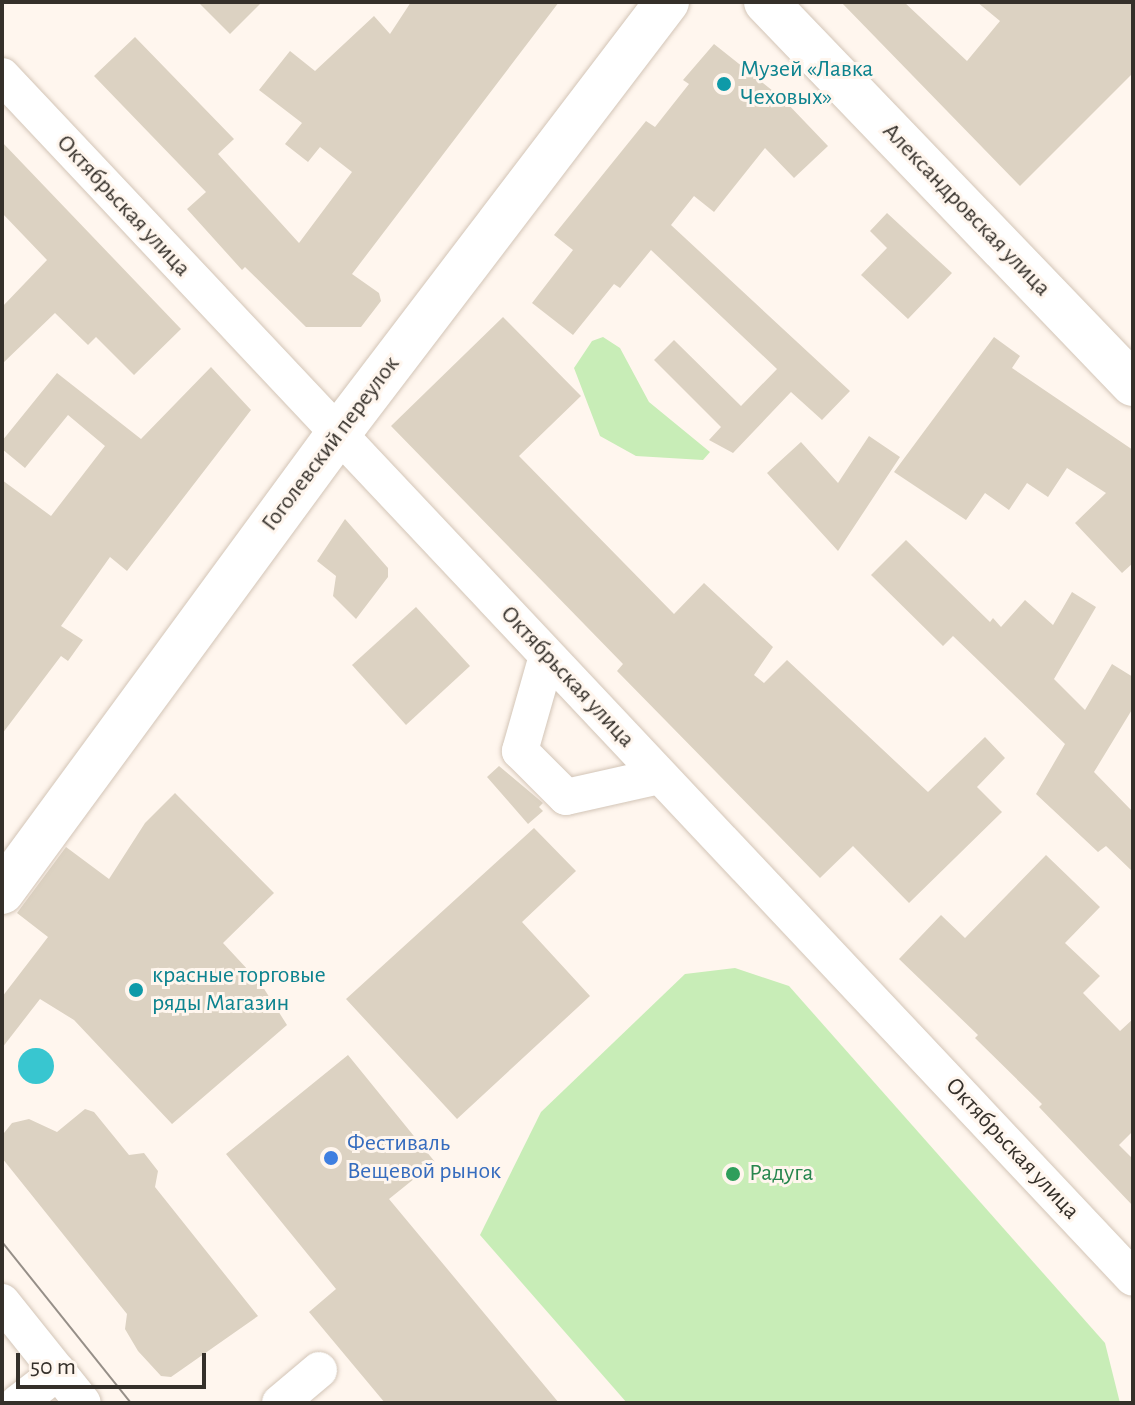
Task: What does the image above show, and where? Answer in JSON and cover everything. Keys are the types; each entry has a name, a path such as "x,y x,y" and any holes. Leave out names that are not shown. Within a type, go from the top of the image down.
{"main road":[{"name":"Гоголевский переулок","path":"2,892 338,434 667,2"},
{"name":"Александровская улица","path":"766,2 1133,384"}],"street":[{"name":"Октябрьская улица","path":"2,76 1133,1278"},
{"path":"547,656 520,751 566,797 660,776"},
{"path":"2,1302 83,1403"},
{"path":"280,1403 319,1370"},
{"path":"18,1403 58,1372"}],"green space":[{"path":"603,337 620,348 649,402 710,452 703,460 636,456 600,436 574,368 592,341"},
{"name":"Радуга","path":"735,968 789,986 1105,1343 1120,1403 627,1403 480,1235 541,1112 685,974"}],"water":[{"path":"36,1048 48,1054 54,1066 48,1078 36,1084 24,1078 18,1066 24,1054"}],"building":[{"path":"198,2 262,2 230,34"},
{"path":"411,2 559,2 352,274 379,293 381,301 361,327 306,327 245,267 242,270 187,209 206,192 94,76 135,37 234,139 218,154 299,243 352,172 320,147 308,162 285,144 302,123 259,90 290,51 315,71 374,16 390,34"},
{"path":"841,2 904,2 967,61 1000,21 977,2 1133,2 1133,73 1020,186"},
{"path":"714,44 783,99 828,146 794,178 765,148 714,212 694,196 671,225 850,391 822,420 791,392 733,453 709,440 721,427 654,360 674,340 741,406 777,369 651,250 620,288 614,284 573,335 532,303 573,250 554,235 646,121 655,127 689,84 683,80"},
{"path":"2,142 181,329 134,375 96,337 88,345 55,313 2,364 2,307 47,260 2,213"},
{"path":"887,213 952,273 908,319 861,275 887,248 870,231"},
{"path":"503,317 581,396 519,456 674,614 704,583 773,647 754,675 764,683 787,660 928,792 985,737 1005,758 977,787 1002,812 909,903 853,846 820,878 617,671 623,664 391,426"},
{"path":"994,337 1020,356 1012,368 1133,450 1133,563 1122,573 1075,523 1106,493 1067,468 1048,497 1027,483 1009,510 985,493 966,520 894,472"},
{"path":"211,367 251,410 127,571 110,557 61,626 83,640 68,661 61,656 2,734 2,480 51,516 105,446 68,415 25,468 2,449 2,441 57,373 141,439"},
{"path":"869,436 900,457 838,551 767,473 801,442 838,483"},
{"path":"345,519 388,568 388,577 356,619 333,596 336,576 317,561"},
{"path":"906,540 990,622 993,618 1001,627 1025,600 1053,625 1072,592 1096,607 1054,679 1085,710 1112,664 1133,677 1133,708 1094,772 1133,812 1133,872 1106,846 1098,852 1036,794 1065,744 953,636 943,646 871,575"},
{"path":"416,607 470,666 406,725 352,665"},
{"path":"499,766 543,803 539,807 543,811 528,824 487,777"},
{"name":"красные торговые ряды Магазин","path":"175,793 274,893 223,943 261,984 287,1025 172,1124 74,1020 40,999 2,1048 2,997 48,937 17,913 66,847 109,879 145,823"},
{"path":"534,828 576,871 522,922 590,996 457,1119 346,999"},
{"path":"1046,855 1100,907 1065,943 1100,976 1083,993 1120,1031 1133,1019 1133,1131 1119,1145 1133,1159 1133,1206 1039,1107 1042,1104 975,1038 978,1035 899,959 941,915 965,938"},
{"path":"348,1055 435,1162 389,1199 559,1403 385,1403 309,1312 336,1289 226,1154"},
{"path":"85,1109 94,1112 129,1155 144,1153 158,1171 155,1187 258,1316 171,1377 161,1376 138,1351 125,1329 127,1314 2,1158 4,1133 12,1123 29,1119 57,1132"}],"tram line":[{"path":"2,1242 131,1403"}],"place":[{"name":"Музей «Лавка Чеховых»","path":"724,84"},
{"name":"красные торговые ряды Магазин","path":"136,990"},
{"name":"Фестиваль Вещевой рынок","path":"331,1158"},
{"name":"Радуга","path":"733,1174"}]}
